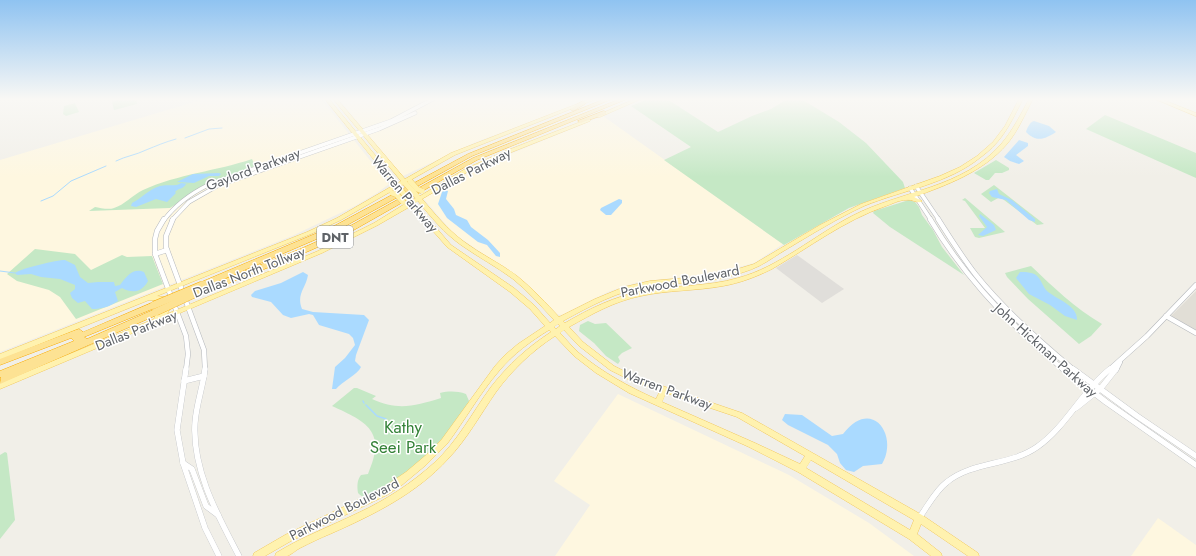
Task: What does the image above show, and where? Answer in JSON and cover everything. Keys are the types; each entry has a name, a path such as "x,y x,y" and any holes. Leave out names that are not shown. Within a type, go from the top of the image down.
{"highway":[{"path":"409,181 429,174 473,149 534,125"},
{"name":"Dallas North Tollway","path":"203,289 324,233 409,181 486,147 543,125"},
{"name":"Dallas North Tollway","path":"203,289 277,262 336,236 458,169 497,150 559,125"},
{"path":"458,169 570,125"},
{"path":"0,374 203,289"},
{"path":"0,362 83,330 155,308"},
{"path":"0,381 155,308"},
{"path":"0,369 123,318"}],"main road":[{"name":"Warren Parkway","path":"349,125 397,186 449,246 512,290 532,307 576,354 598,371 630,391 752,445 801,469 912,536 938,556"},
{"name":"Warren Parkway","path":"357,125 395,171 409,181 418,198 450,233 462,243 514,277 588,350 612,368 634,379 739,415 919,518 975,556"},
{"name":"Dallas Parkway","path":"0,386 188,308 327,248 376,224 430,191 489,160 575,125"},
{"name":"Parkwood Boulevard","path":"257,556 279,542 370,499 401,481 425,462 451,434 498,367 523,344 550,327 612,294 642,286 719,276 756,265 850,211 888,195 957,170 985,152 1004,131 1007,125"},
{"name":"Parkwood Boulevard","path":"279,556 302,542 380,506 412,486 449,453 467,430 494,389 517,362 536,345 556,333 611,303 644,293 722,284 751,276 854,217 960,177 993,156 1008,141 1017,125"},
{"path":"1004,131 1012,134"},
{"path":"985,152 993,156"},
{"path":"376,160 382,160 395,171"},
{"name":"Dallas Parkway","path":"0,357 339,219 397,186 409,181"},
{"path":"409,181 417,189 422,191 430,191"},
{"path":"378,197 392,193 397,195 403,202 401,210"},
{"path":"897,200 911,198 919,201"},
{"path":"782,249 790,255"},
{"path":"214,297 197,300 190,288 191,285 243,259"},
{"path":"719,276 722,284"},
{"path":"642,286 644,293"},
{"path":"132,330 162,315 166,309 162,299 160,298 137,302"},
{"path":"658,403 664,389"},
{"path":"801,469 809,456"},
{"path":"912,536 919,518"}],"street":[{"name":"Gaylord Parkway","path":"219,556 205,528 183,463 177,430 188,354 186,336 155,254 154,247 157,231 165,217 179,203 208,185 363,132 390,125"},
{"name":"Gaylord Parkway","path":"239,556 219,516 203,475 196,448 195,424 206,363 204,350 167,250 165,237 174,218 189,203 217,186 260,168"},
{"name":"John Hickman Parkway","path":"913,187 978,277 1007,309 1091,387"},
{"name":"John Hickman Parkway","path":"917,193 919,201 940,236 972,279 1027,336 1164,444 1196,465"},
{"path":"155,254 167,250"},
{"path":"919,518 935,494 946,481 974,466 1017,458 1027,454 1045,440 1071,412 1091,387 1110,368 1121,361 1196,285"},
{"path":"1166,316 1196,333"},
{"path":"1071,412 1096,391 1116,371 1121,361"},
{"path":"184,381 204,376"},
{"name":"John Hickman Parkway","path":"1096,391 1196,456"},
{"path":"1164,444 1170,438"},
{"path":"183,463 192,469 206,506 219,516"}],"shaded area":[{"path":"117,125 342,125 389,184 355,206 292,236 0,352 0,160"},
{"path":"360,125 522,125 476,142 403,176"},
{"path":"581,125 616,125 783,244 754,263 716,273 638,282 610,291 562,315 555,314 515,276 453,233 423,198 481,166"},
{"path":"797,255 844,289 822,303 776,268"},
{"path":"1196,291 1196,330 1171,316"},
{"path":"618,394 789,475 869,523 914,556 555,556 590,505 554,481"},
{"path":"1158,518 1196,545 1196,556 1131,556"}],"green space":[{"path":"659,125 707,125 718,132 733,125 843,125 866,143 903,182 905,188 849,208 784,245 664,160 691,147"},
{"path":"1092,125 1129,125 1196,153 1196,178 1086,129"},
{"path":"252,159 255,166 204,186 170,208 89,211 95,207 112,209 121,205 143,190 170,180"},
{"path":"996,160 1009,168 1009,170 1002,173 995,173 989,180 986,180 974,173"},
{"path":"994,185 1044,224 1037,225 1000,197 991,202 981,194"},
{"path":"965,198 1005,232 979,238 975,237 970,228 985,228 965,201 962,200"},
{"path":"909,200 915,202 919,207 922,215 933,230 942,247 964,275 890,227 873,213 874,211"},
{"path":"35,249 75,254 91,270 122,255 127,257 152,256 163,284 76,319 60,297 49,290 17,281 7,274"},
{"path":"1031,266 1073,304 1102,324 1091,336 1079,344 1028,299 1005,273"},
{"path":"588,321 595,324 606,323 632,348 622,353 618,357 620,361 618,364 606,356 594,343 579,331 580,325"},
{"name":"Kathy Seei Park","path":"354,388 376,396 372,399 381,403 398,406 415,405 432,401 441,398 440,393 450,392 466,394 469,401 463,414 428,454 388,485 371,495 364,497 358,493 357,488 361,475 368,474 375,447 374,438 364,423 332,406"},
{"path":"5,452 7,453 15,520 0,539 0,455"}],"water":[{"path":"1029,125 1046,125 1056,132 1045,138 1037,139 1026,132"},
{"path":"1019,140 1028,143 1028,146 1016,155 1024,161 1019,164 1004,157"},
{"path":"193,174 221,174 219,176 209,176 194,183 177,182"},
{"path":"181,183 189,184 186,184 184,187 176,191 176,193 167,202 156,199 136,207 131,206 132,203 156,187 163,185 177,185"},
{"path":"997,189 999,194 1012,200 1035,219 1035,222 1029,220 1006,200 992,197 989,193 990,191"},
{"path":"445,190 448,191 446,199 454,209 456,215 467,220 471,227 488,240 500,253 500,257 496,256 487,245 478,242 447,218 438,204 442,192"},
{"path":"619,199 622,200 622,203 611,215 606,215 600,210 601,208"},
{"path":"980,214 994,225 996,230 983,236 978,235 987,227 979,216"},
{"path":"65,260 75,265 80,277 88,283 114,282 115,286 120,285 130,274 136,271 144,272 148,281 143,288 137,291 130,291 122,288 115,292 118,301 112,305 99,309 92,309 85,301 78,303 72,298 70,293 75,289 75,285 60,279 41,277 31,274 17,275 15,273 55,261"},
{"path":"303,272 308,275 300,299 302,309 313,312 364,315 369,320 356,355 355,361 361,367 336,389 332,389 335,367 345,358 355,345 353,338 349,334 319,325 313,315 309,314 291,318 283,315 271,302 252,297 251,295 255,291 281,283"},
{"path":"1020,272 1036,275 1046,290 1074,310 1077,320 1065,316 1050,305 1029,294 1016,278"},
{"path":"785,414 802,415 832,436 843,434 854,423 864,419 873,419 880,424 885,432 887,442 886,453 882,464 863,466 854,472 846,470 840,463 837,454 828,445 788,425 782,420"}],"waterway":[{"path":"185,138 209,129 222,128"},
{"path":"116,161 176,139"},
{"path":"41,201 53,196 71,181 106,166"},
{"path":"0,271 15,273"},
{"path":"366,405 377,416 386,419"}]}
